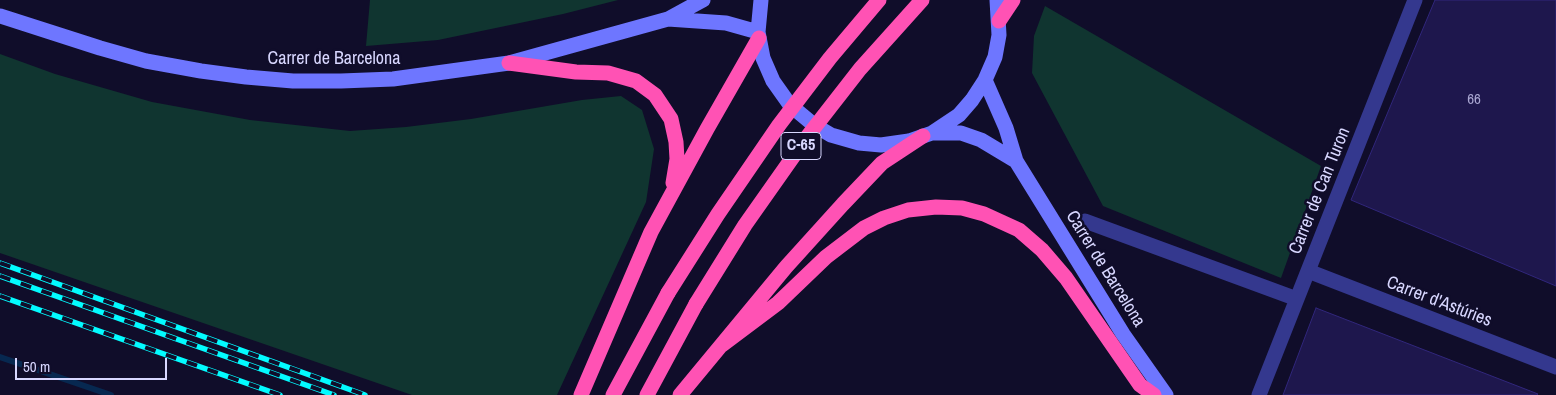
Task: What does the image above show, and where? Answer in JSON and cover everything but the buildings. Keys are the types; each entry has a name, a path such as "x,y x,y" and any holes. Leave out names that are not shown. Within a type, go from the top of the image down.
{"highway":[{"name":"C-65","path":"613,395 668,293 718,214 779,125 830,58 880,0"},
{"name":"C-65","path":"647,395 696,304 745,225 807,137 860,69 922,0"},
{"path":"999,21 1013,0"},
{"path":"581,395 652,232 706,129 759,35"},
{"path":"509,63 576,72 608,73 636,81 655,95 671,119 676,142 677,159 671,195"},
{"path":"680,395 786,267 882,163 928,134"},
{"path":"722,345 778,303 826,257 864,228 884,218 908,210 936,207 962,208 984,214 1019,230 1042,250 1066,278 1140,385 1154,395"}],"main road":[{"name":"Carrer de Barcelona","path":"0,16 100,48 201,71 293,81 393,79 509,63 668,19 703,0"},
{"path":"761,0 759,35 767,68 781,94 800,115 814,126 845,140 870,144 895,144 928,134 958,115 972,100 985,80 995,57 999,35 997,0"},
{"name":"Carrer de Barcelona","path":"668,19 726,23 759,35"},
{"name":"Carrer de Barcelona","path":"985,80 1006,128 1016,161 1123,334 1166,395"},
{"name":"Carrer de Barcelona","path":"928,134 961,133 981,140 1016,161"}],"street":[{"name":"Carrer de Can Turon","path":"1259,395 1415,0"},
{"path":"1085,221 1297,299"},
{"name":"Carrer d'Astúries","path":"1308,271 1556,368"}],"green space":[{"path":"370,0 618,0 563,14 438,40 366,46"},
{"path":"1045,6 1321,166 1281,278 1103,206 1032,73 1034,36"},
{"path":"0,54 55,74 152,102 250,120 350,131 406,127 471,119 582,100 621,96 642,110 654,149 646,202 557,395 412,395 0,253"}],"waterway":[{"path":"0,357 111,395"}],"railway":[{"path":"0,263 365,395"},
{"path":"0,276 334,395"},
{"path":"0,296 280,395"}]}
